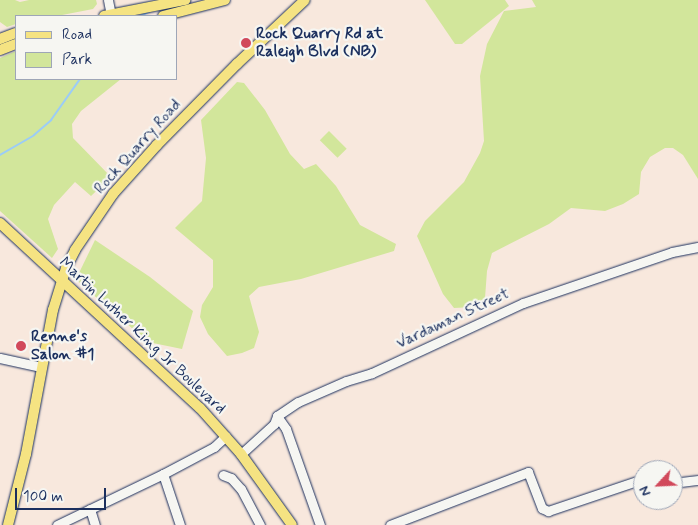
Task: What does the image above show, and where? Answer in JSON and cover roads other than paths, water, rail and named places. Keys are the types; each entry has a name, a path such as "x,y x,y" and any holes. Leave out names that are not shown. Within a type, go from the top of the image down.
{"main road":[{"path":"114,15 185,0"},
{"path":"167,15 225,0"},
{"name":"Rock Quarry Road","path":"8,525 24,462 53,310 61,281 75,250 113,194 197,104 305,0"},
{"name":"Rock Quarry Road","path":"283,20 294,1"},
{"path":"0,38 15,33"},
{"path":"0,50 15,44"},
{"name":"Martin Luther King Jr Boulevard","path":"0,224 170,378 241,454 292,525"}],"street":[{"path":"108,0 109,15"},
{"name":"Vardaman Street","path":"241,454 274,424 277,416 298,402 346,381 372,374 523,303 672,252 698,247"},
{"path":"0,358 41,368"},
{"path":"277,416 286,429 320,525"},
{"path":"57,525 163,474 214,447 226,436"},
{"path":"390,525 528,472 542,508 552,511 633,483"},
{"path":"163,474 180,525"},
{"path":"223,475 231,478 241,489 260,525"},
{"path":"683,482 698,480"},
{"path":"90,509 95,525"}],"waterway":[{"path":"142,15 149,12"},
{"path":"0,155 34,135 51,120 79,80"}],"place":[{"name":"Rock Quarry Rd at Raleigh Blvd (NB)","path":"246,43"},
{"name":"Renne's Salon #1","path":"21,346"}]}
